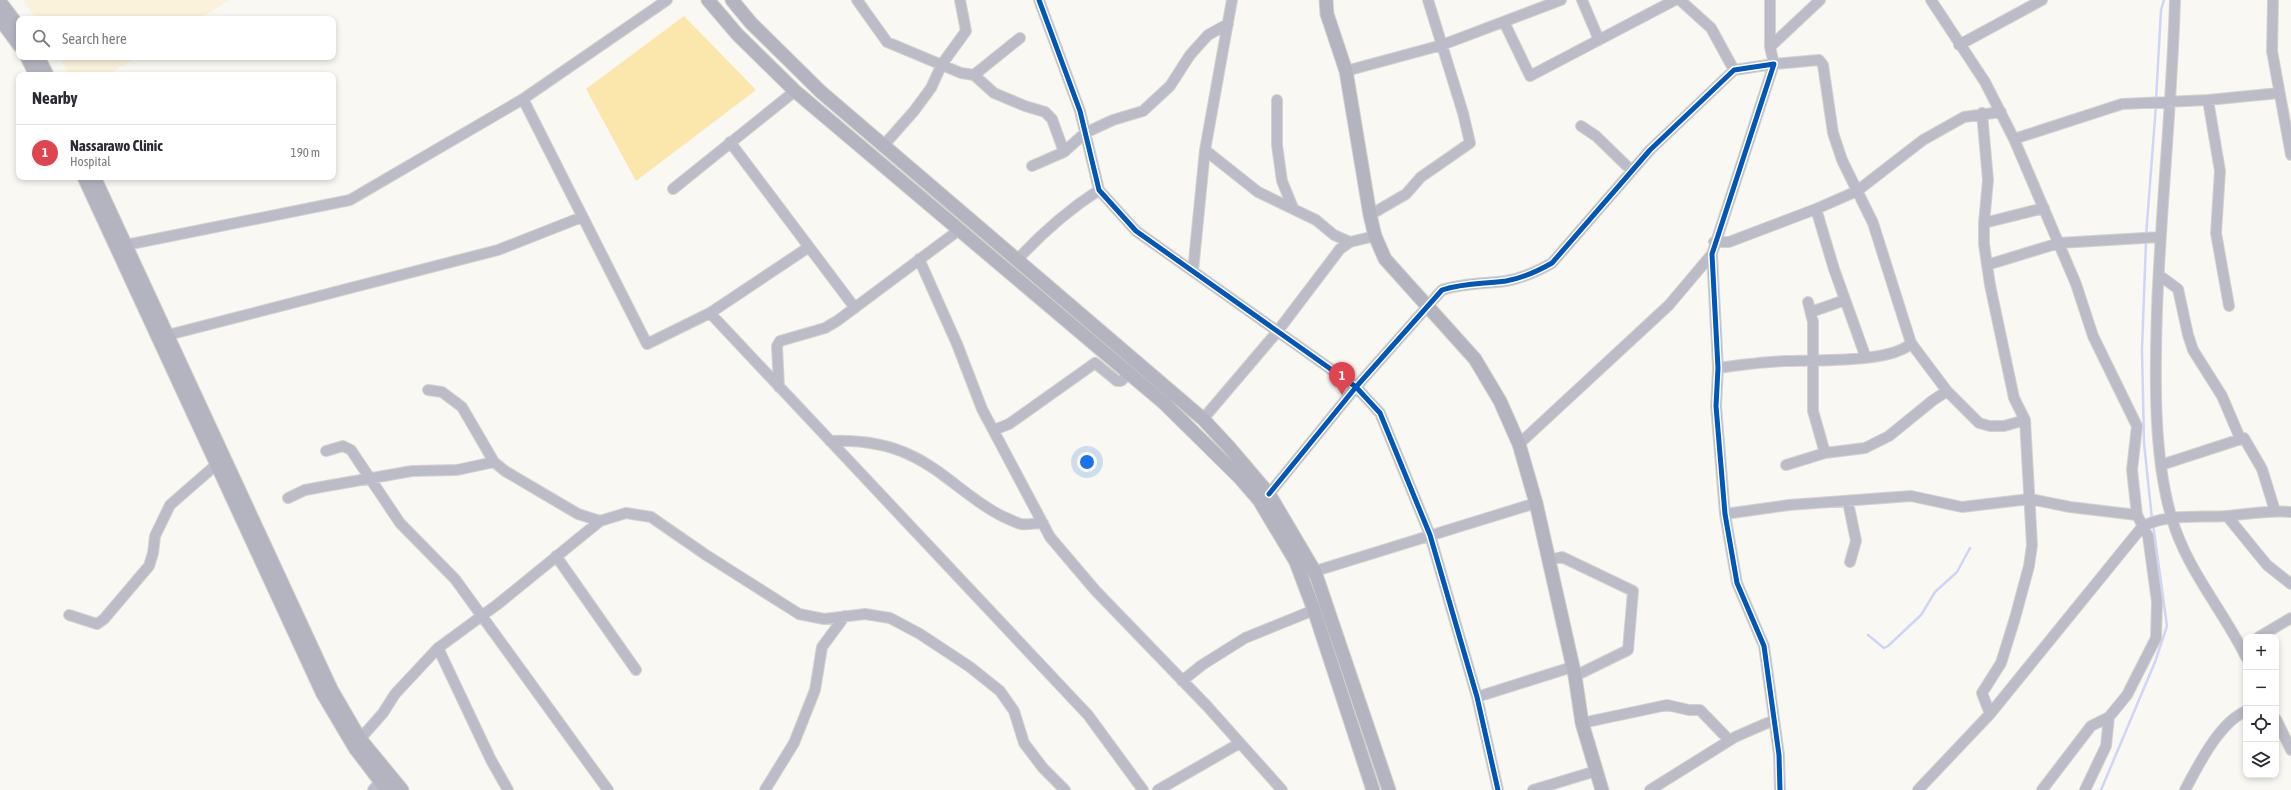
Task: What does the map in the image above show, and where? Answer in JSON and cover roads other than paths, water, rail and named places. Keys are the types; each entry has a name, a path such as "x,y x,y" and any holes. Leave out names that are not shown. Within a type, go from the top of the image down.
{"main road":[{"path":"708,0 737,34 795,91 1193,430 1240,478 1259,500 1278,529 1302,576 1373,790"},
{"path":"733,0 782,56 821,92 1018,259 1203,419 1234,452 1269,494 1315,572 1389,790"},
{"path":"1326,0 1327,14 1346,71 1370,215 1375,236 1385,259 1426,307 1475,359 1500,401 1519,444 1536,503 1574,672 1582,723 1602,790"},
{"path":"0,2 16,22"},
{"path":"0,19 16,41"},
{"path":"28,60 34,72"},
{"path":"40,60 46,72"},
{"path":"85,180 323,694 355,748 382,784 402,790"},
{"path":"95,180 332,689 360,739 382,784"}],"street":[{"path":"126,245 350,200 523,100 667,0"},
{"path":"857,0 887,42 961,73 974,75 994,92 1025,106 1045,112 1052,118 1064,152"},
{"path":"884,145 914,111 931,88 942,64 966,30 960,0"},
{"path":"1039,0 1080,111 1099,190 1136,231 1356,387 1380,413 1430,534 1477,697 1498,790"},
{"path":"1193,271 1205,150 1232,0"},
{"path":"1370,215 1406,194 1421,177 1470,143 1428,0"},
{"path":"1346,71 1442,45 1561,0"},
{"path":"1582,0 1600,40"},
{"path":"1504,22 1530,76 1675,0"},
{"path":"1680,0 1711,28 1734,70"},
{"path":"1770,0 1770,47 1774,64 1742,165 1714,242 1712,254 1718,368 1716,406 1725,514 1736,583 1764,646 1780,755 1780,790"},
{"path":"1770,47 1820,0"},
{"path":"1931,0 1959,45 1985,82 2001,112 2059,243 2093,336 2137,426 2132,470 2136,515 2144,526 2148,536 2157,602 2156,638 2127,695 2109,717 2091,726 2042,790"},
{"path":"1959,45 2042,0"},
{"path":"2175,0 2156,237 2159,275 2155,371 2161,465 2172,518 2182,547 2243,644"},
{"path":"2273,0 2272,51 2291,155"},
{"path":"1032,166 1064,152 1085,133 1113,120 1143,111 1170,86 1190,55 1208,35 1228,24"},
{"path":"974,75 1020,38"},
{"path":"1269,494 1356,387 1442,290 1461,284 1507,281 1534,273 1552,263 1650,150 1734,70 1774,64 1819,60 1821,62 1833,133 1842,160 1873,223 1911,343 1947,391 1979,423 1990,426 2004,426 2025,420"},
{"path":"672,189 795,91"},
{"path":"2014,139 2122,104 2167,103 2279,93"},
{"path":"523,100 646,344 710,313 809,247"},
{"path":"1276,100 1277,145 1282,181 1293,208"},
{"path":"2208,100 2220,172 2216,233 2229,306"},
{"path":"1714,242 1729,242 1816,209 1857,191 1939,130 1964,117 1982,113 2001,112"},
{"path":"1982,113 1988,180 1984,223 1987,265 2014,398 2025,420 2032,544 2029,566 2001,663 1982,693 1990,714"},
{"path":"1581,126 1596,136 1632,171"},
{"path":"730,142 855,308"},
{"path":"1205,150 1258,192 1316,220 1334,235 1350,242"},
{"path":"1018,259 1046,229 1075,206 1099,190"},
{"path":"1984,223 2044,208"},
{"path":"1816,209 1845,300 1866,358"},
{"path":"168,335 498,250 582,217"},
{"path":"779,387 776,346 780,341 825,328 855,308 959,230"},
{"path":"1203,419 1277,332 1340,249 1350,242 1375,236"},
{"path":"1987,265 2059,243 2156,237"},
{"path":"1519,444 1669,306 1712,254"},
{"path":"919,259 957,344 982,409 1042,523 1061,552 1240,743 1282,790"},
{"path":"2159,275 2178,289 2188,335 2193,350 2222,396 2240,438"},
{"path":"1825,453 1813,411 1813,322 1809,307 1845,300"},
{"path":"710,313 1088,715 1143,790"},
{"path":"1718,368 1779,362 1840,361 1866,358 1903,349 1911,343"},
{"path":"994,430 1009,424 1095,363 1117,381 1121,381 1128,374"},
{"path":"428,390 442,392 462,407 494,462 505,471 578,514 600,520"},
{"path":"1786,465 1825,453 1865,448 1889,436 1932,401 1947,391"},
{"path":"2161,465 2240,438 2244,438 2249,444 2262,469 2275,510"},
{"path":"830,441 860,441 881,445 910,455 943,475 972,499 996,513 1020,524 1042,523"},
{"path":"326,451 343,446 351,450 400,523 455,579 608,790"},
{"path":"288,498 305,490 412,472 458,470 494,462"},
{"path":"69,615 92,624 98,624 104,619 149,566 153,554 154,536 170,505 217,464"},
{"path":"1725,514 1789,505 1848,502 1912,496 1962,507 2030,499 2070,507 2136,515"},
{"path":"1848,502 1856,541 1850,562"},
{"path":"1302,576 1430,534 1536,503"},
{"path":"1925,788 1990,714 2144,526 2172,518 2227,516 2275,510 2291,512"},
{"path":"360,739 383,713 396,694 438,648 482,615 600,520 626,513 651,517 706,555 799,614 824,619 865,614 890,618 920,634 970,667 1000,691 1014,711 1024,743 1043,768 1064,790"},
{"path":"2227,516 2267,565 2291,584"},
{"path":"556,556 636,670"},
{"path":"1477,697 1574,672 1628,650 1633,591 1562,557 1548,560"},
{"path":"1182,681 1202,665 1246,638 1314,610"},
{"path":"765,790 794,743 802,723 815,690 822,647 844,616"},
{"path":"2264,634 2291,618"},
{"path":"438,648 491,760 508,790"},
{"path":"1582,723 1668,705 1689,710 1700,710 1729,740"},
{"path":"2185,790 2209,748 2234,716 2243,712"},
{"path":"2085,790 2106,746 2109,717"},
{"path":"1650,790 1729,740 1774,720"},
{"path":"2279,725 2291,750"},
{"path":"1158,790 1240,743"},
{"path":"1533,790 1596,771"}],"waterway":[{"path":"2156,100 2161,10 2164,0"},
{"path":"2146,236 2156,105"},
{"path":"2146,241 2142,350 2144,443 2152,519"},
{"path":"2101,790 2155,662 2167,626 2153,524"},
{"path":"1868,635 1884,648 1888,646 1921,615 1935,592 1957,572 1970,548"}],"place":[{"name":"Nassarawo Clinic","path":"1342,395"}]}
